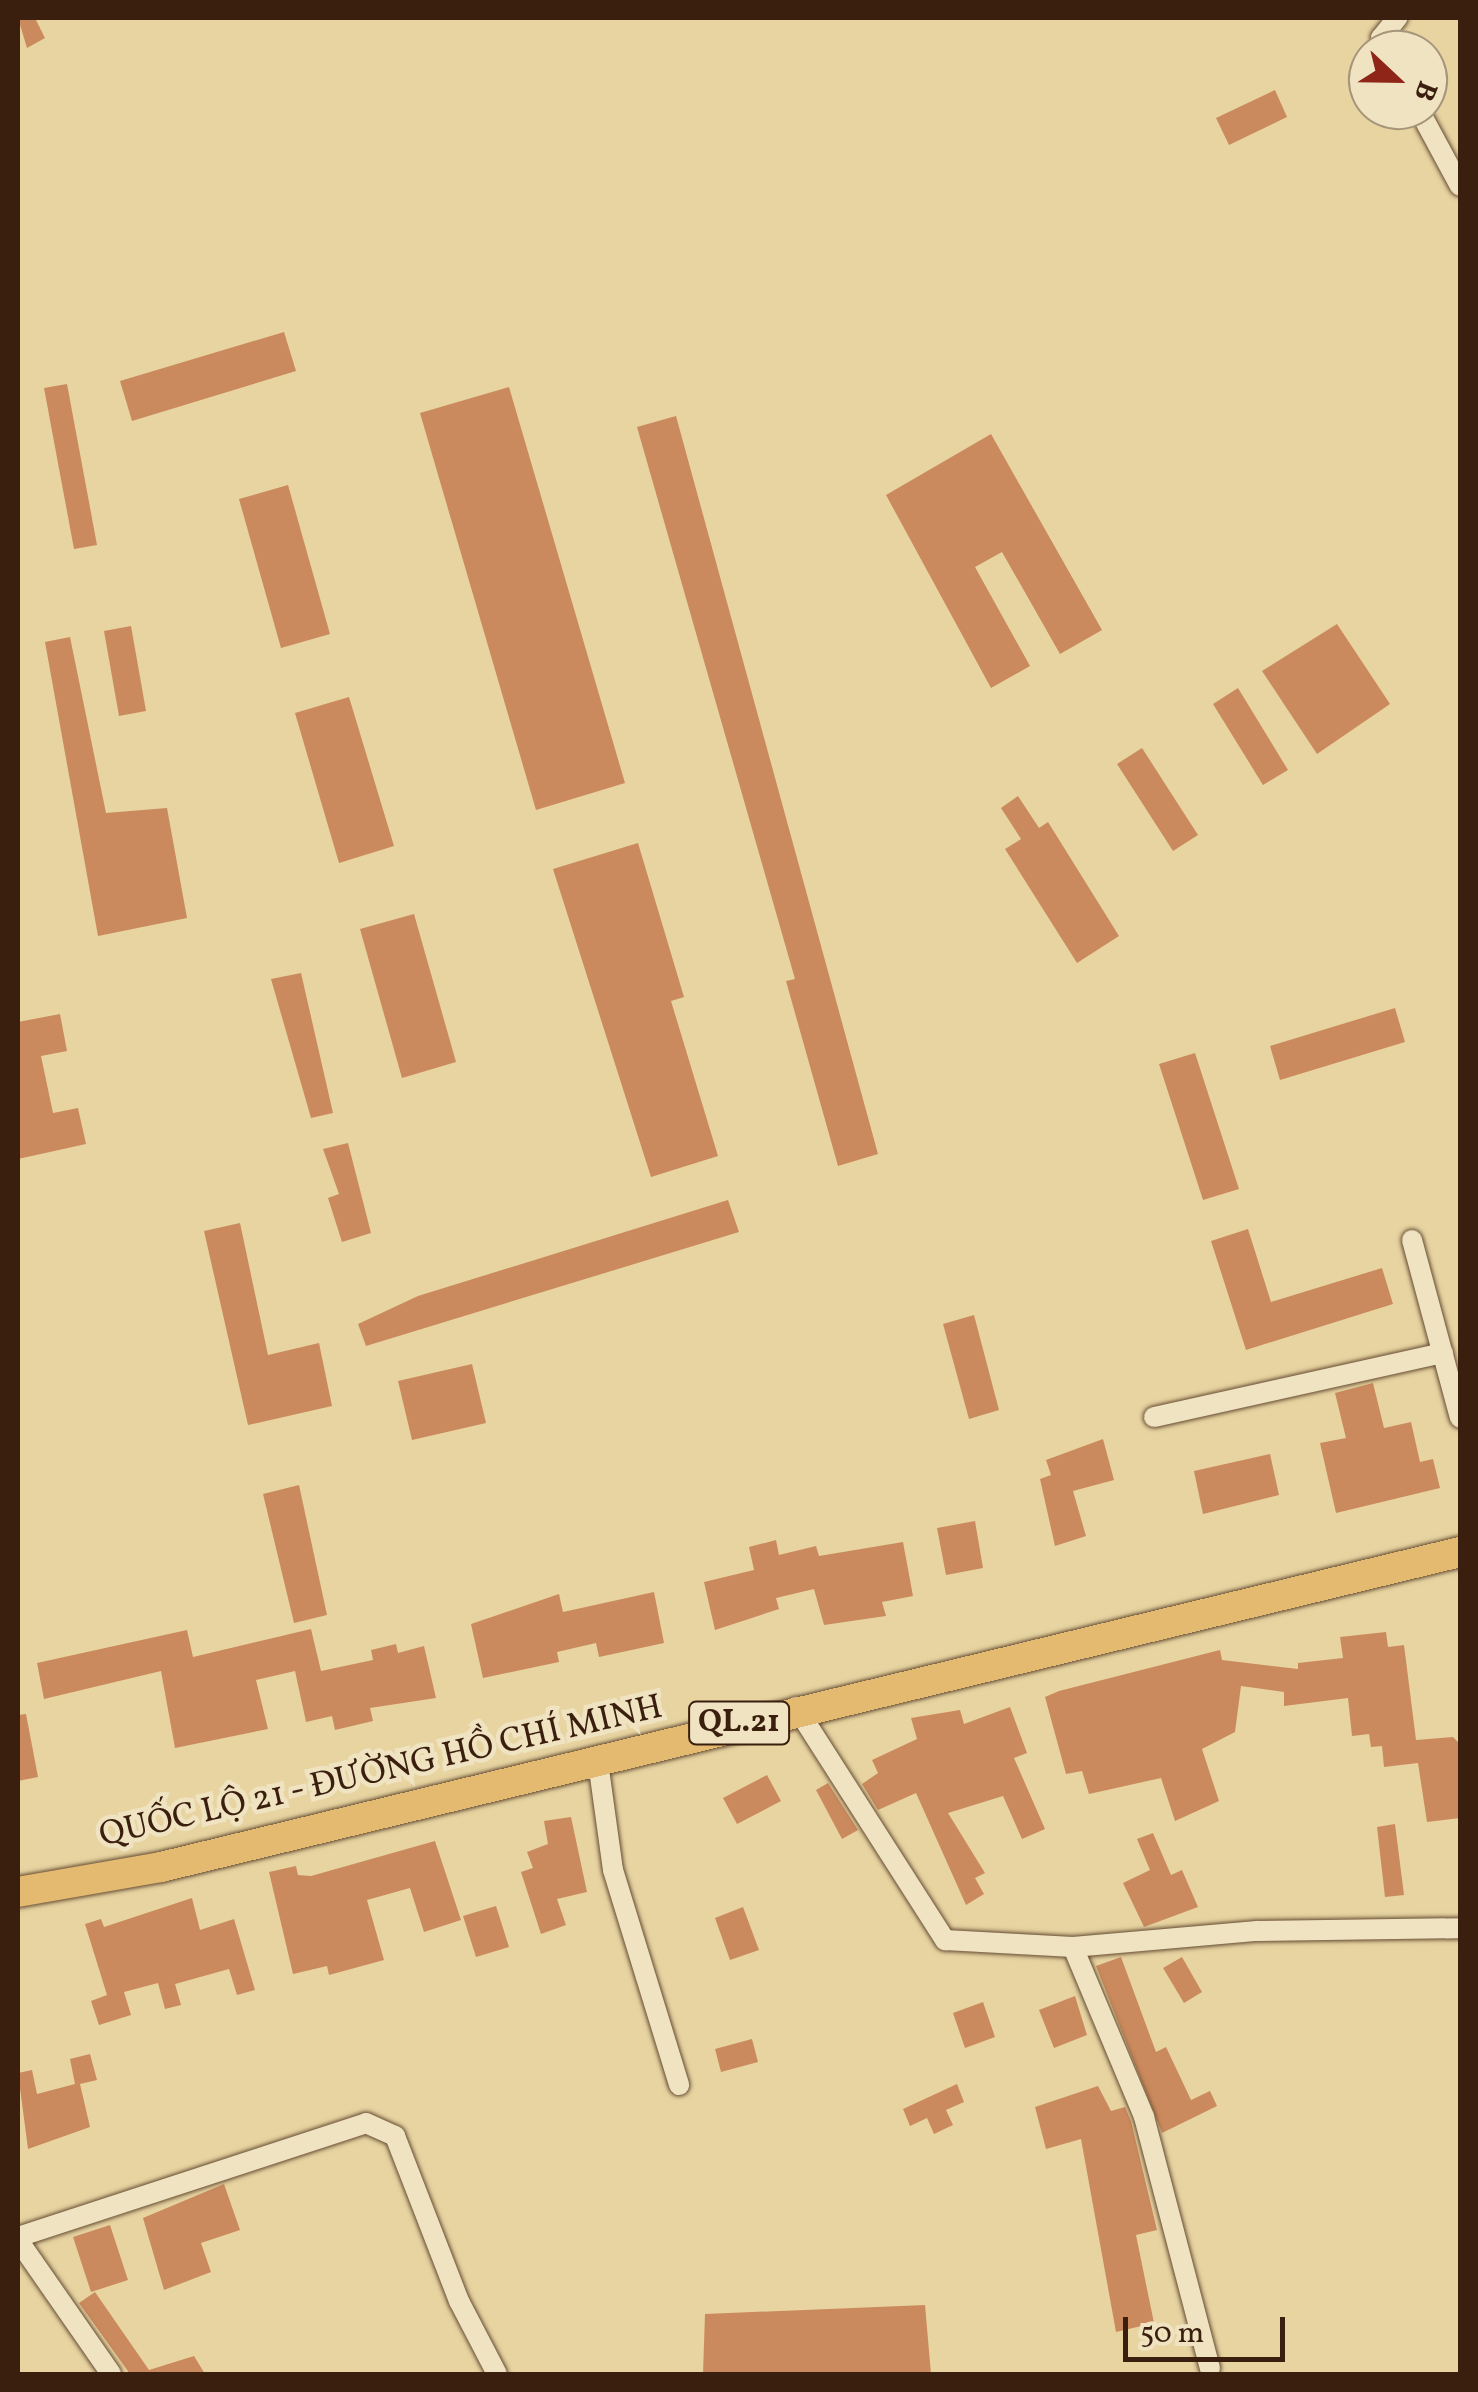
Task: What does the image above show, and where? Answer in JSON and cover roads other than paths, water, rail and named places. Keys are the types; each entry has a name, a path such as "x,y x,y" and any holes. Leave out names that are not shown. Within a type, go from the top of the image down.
{"highway":[{"name":"QUỐC LỘ 21 - ĐƯỜNG HỒ CHÍ MINH","path":"18,1892 161,1866 598,1762 796,1707 929,1684 1460,1552"}],"street":[{"path":"1429,130 1460,186"},
{"path":"1412,1240 1460,1418"},
{"path":"1154,1417 1443,1354"},
{"path":"796,1707 945,1940 1073,1947 1257,1930 1460,1928"},
{"path":"598,1762 614,1870 678,2085"},
{"path":"1073,1947 1144,2118 1210,2368"},
{"path":"111,2374 18,2238 366,2122 395,2136 459,2300 497,2374"}]}
